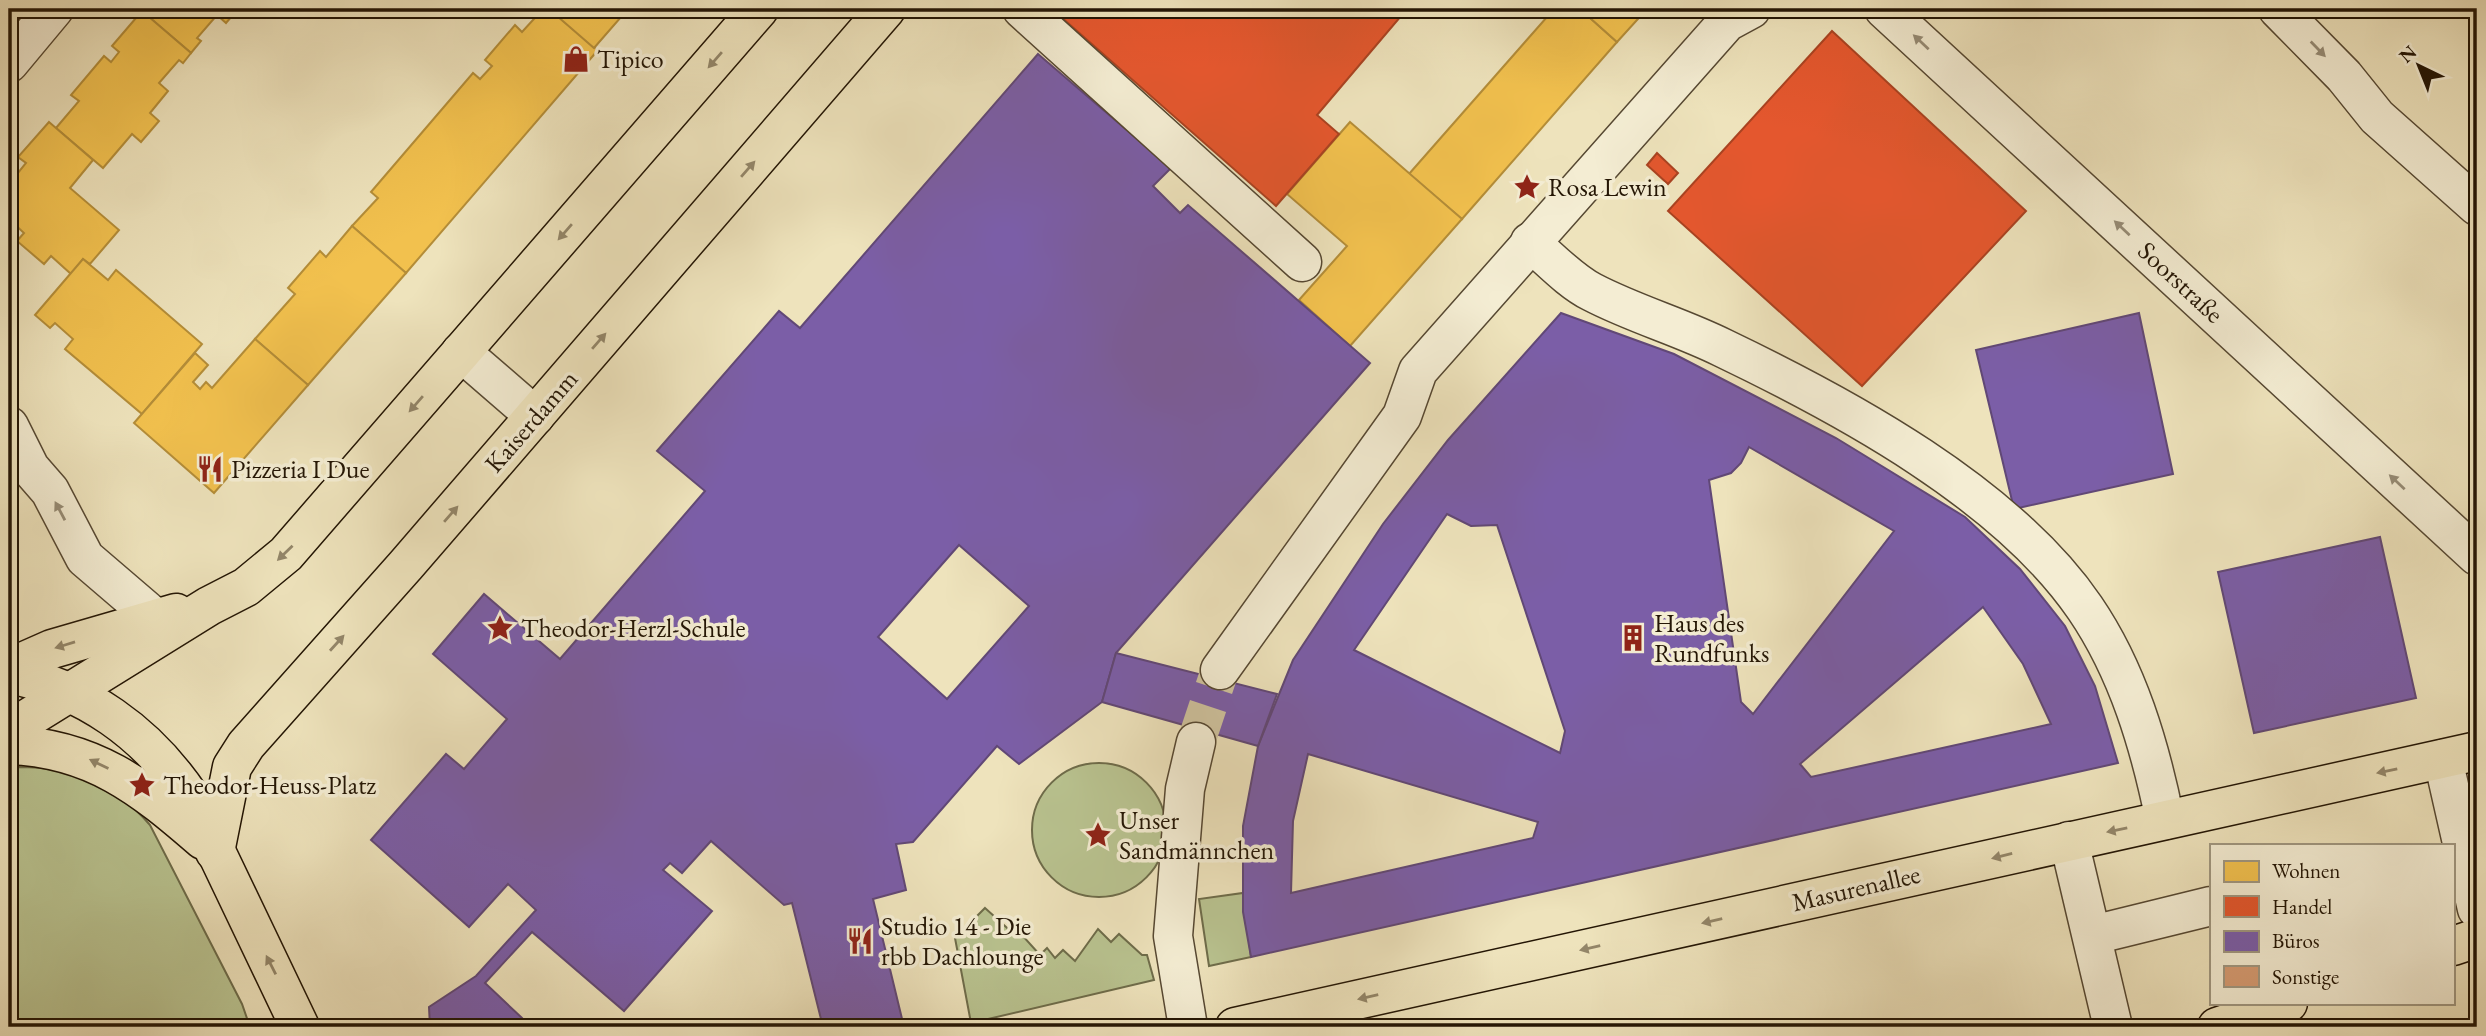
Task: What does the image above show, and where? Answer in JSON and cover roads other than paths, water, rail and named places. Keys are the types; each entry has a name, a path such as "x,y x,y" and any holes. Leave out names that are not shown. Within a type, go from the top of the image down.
{"main road":[{"path":"9,730 209,606 246,587 286,554 759,9"},
{"name":"Kaiserdamm","path":"214,850 230,776 246,745 535,416 886,9"},
{"path":"9,668 52,649 155,618 209,606"},
{"path":"9,674 70,692 117,719 161,759 190,797 300,1027"},
{"path":"9,745 68,752 103,766 138,787 214,850"},
{"name":"Masurenallee","path":"1235,1027 2460,755"},
{"path":"2454,946 2477,938"},
{"path":"2217,1027 2285,1004"}],"street":[{"path":"9,63 54,9"},
{"path":"1021,9 1302,262"},
{"path":"1220,670 1402,416 1418,371 1727,22 1751,9"},
{"name":"Soorstraße","path":"1884,9 2477,556"},
{"path":"2278,9 2344,75 2377,117 2477,206"},
{"path":"1530,242 1590,291 1723,348 1856,419 1946,475 2021,535 2047,560 2085,608 2108,649 2139,720 2165,820"},
{"path":"461,352 535,416"},
{"path":"9,426 30,468 50,491 85,558 155,618"},
{"path":"1188,1027 1173,936 1185,789 1196,742"},
{"path":"2460,755 2457,845 2477,909"},
{"path":"2069,841 2113,1027"},
{"path":"2093,935 2210,906"}],"tunnel":[{"path":"1196,742 1220,670"}],"place":[{"name":"Tipico","path":"576,59"},
{"name":"Rosa Lewin","path":"1527,187"},
{"name":"Pizzeria I Due","path":"210,469"},
{"name":"Theodor-Herzl-Schule","path":"500,628"},
{"name":"Haus des Rundfunks","path":"1633,638"},
{"name":"Theodor-Heuss-Platz","path":"142,785"},
{"name":"Unser Sandmännchen","path":"1098,835"},
{"name":"Studio 14 - Die rbb Dachlounge","path":"860,941"}]}
